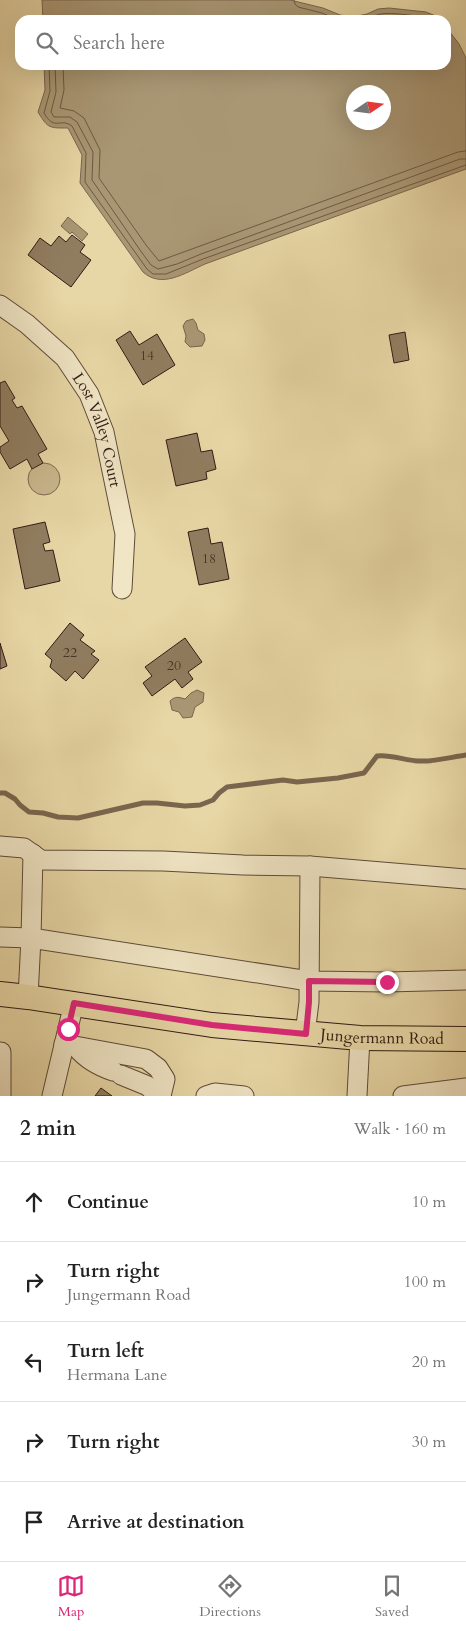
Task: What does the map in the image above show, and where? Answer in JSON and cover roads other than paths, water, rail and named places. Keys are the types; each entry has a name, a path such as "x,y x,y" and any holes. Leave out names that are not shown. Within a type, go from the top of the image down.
{"main road":[{"name":"Jungermann Road","path":"0,994 28,996 212,1025 360,1038 466,1039"}],"street":[{"name":"Lost Valley Court","path":"0,305 27,324 65,358 89,394 104,432 125,534 122,589"},
{"path":"0,846 24,848 41,860 310,866 466,878"},
{"path":"28,996 33,854"},
{"path":"306,1034 309,1002 310,866"},
{"path":"0,937 31,938 309,981 466,980"},
{"path":"52,1096 70,1045 74,1003"},
{"path":"357,1096 360,1038"},
{"path":"70,1045 146,1059 158,1068 165,1079 160,1096 148,1086 98,1066 70,1045"},
{"path":"0,1052 1,1096"},
{"path":"403,1096 466,1088"},
{"path":"206,1096 215,1094 244,1096"}],"water":[{"path":"42,0 290,0 323,8 340,15 43,15"},
{"path":"389,8 426,12 433,15 362,15 378,9"},
{"path":"451,34 466,58 466,169 205,264 174,278 158,279 150,277 143,272 80,183 82,155 68,128 57,128 47,125 38,112 45,90 44,70 451,70"},
{"path":"68,217 88,234 82,241 72,232 70,234 61,226"},
{"path":"193,319 198,330 204,334 205,340 202,346 190,347 185,342 186,336 183,326 186,321"},
{"path":"197,690 204,693 203,702 195,707 192,717 183,718 179,712 172,710 170,701 172,699 177,697 185,699"}],"waterway":[{"path":"0,793 5,793 15,799 29,812 78,818 143,803 185,806 200,805 213,800 227,787 283,780 297,782 338,778 364,773 377,756 423,761 466,755"}]}
